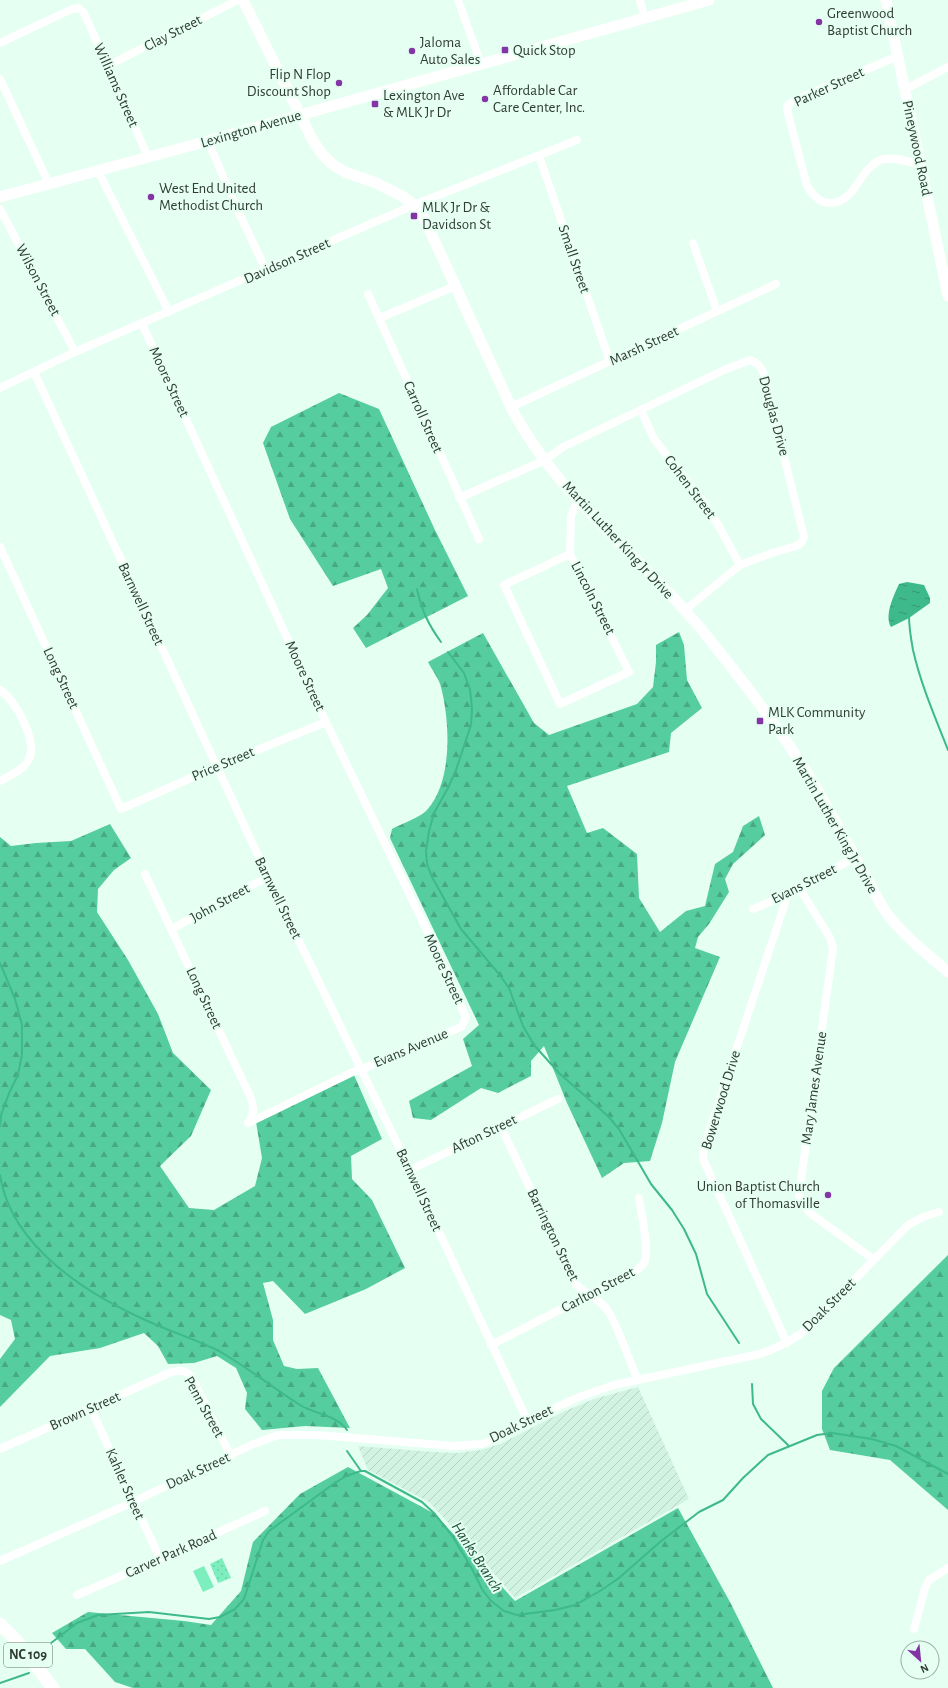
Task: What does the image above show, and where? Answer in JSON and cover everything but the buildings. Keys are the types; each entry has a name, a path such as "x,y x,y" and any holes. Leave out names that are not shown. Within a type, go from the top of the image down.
{"main road":[{"name":"NC 109","path":"0,1624 15,1639 50,1687"}],"street":[{"name":"Clay Street","path":"107,66 238,0"},
{"name":"Martin Luther King Jr Drive","path":"243,0 300,114 312,142 333,165 345,172 387,188 414,205 424,218 511,407 521,426 544,460 578,499 709,638 802,764 887,914 913,943 948,972"},
{"path":"458,0 481,64"},
{"path":"640,0 645,19"},
{"name":"Pineywood Road","path":"886,0 948,296"},
{"name":"Lexington Avenue","path":"0,196 208,141 300,114 645,19 704,1"},
{"name":"Williams Street","path":"0,43 72,9 79,8 84,13 148,157"},
{"name":"Parker Street","path":"898,56 793,101 787,106 788,114 807,186 823,203 835,202 845,198 872,166 884,159 898,159 921,164"},
{"path":"904,90 948,67"},
{"path":"0,79 49,184"},
{"name":"Davidson Street","path":"0,388 75,352 414,205 577,140"},
{"path":"208,141 236,209 266,270"},
{"name":"Small Street","path":"539,156 610,362"},
{"path":"98,171 169,312"},
{"name":"Wilson Street","path":"0,208 75,352"},
{"path":"693,243 717,311"},
{"name":"Marsh Street","path":"511,407 776,284"},
{"path":"380,318 455,286"},
{"name":"Carroll Street","path":"368,294 459,498 479,539"},
{"name":"Moore Street","path":"142,324 326,722 464,1011 466,1018 460,1027"},
{"name":"Douglas Drive","path":"459,498 544,460 563,447 750,360 760,366 776,423 804,538 801,543 796,546 740,565 684,611"},
{"name":"Barnwell Street","path":"34,372 218,766 268,877 410,1170 528,1422"},
{"name":"Cohen Street","path":"640,410 654,439 702,500 717,523 740,565"},
{"name":"Lincoln Street","path":"570,554 504,585 560,704 629,672 570,554 571,516 578,499"},
{"name":"Long Street","path":"0,547 121,809"},
{"path":"0,690 13,702 26,727 31,745 30,756 23,767 0,781"},
{"name":"Price Street","path":"121,809 218,766 326,722"},
{"name":"Evans Street","path":"753,909 800,889 855,857"},
{"name":"Long Street","path":"145,874 253,1104 252,1114 248,1123"},
{"name":"John Street","path":"172,929 268,877"},
{"name":"Mary James Avenue","path":"800,889 830,938 833,948 799,1195 801,1202 810,1214 874,1259"},
{"name":"Bowerwood Drive","path":"787,1343 708,1169 704,1158 704,1146 788,894"},
{"name":"Evans Avenue","path":"248,1123 357,1070 362,1070 460,1027"},
{"name":"Afton Street","path":"410,1170 500,1125 558,1099"},
{"name":"Barrington Street","path":"500,1125 575,1283 602,1304 611,1315 637,1378"},
{"name":"Carlton Street","path":"491,1345 634,1272 641,1267 645,1260 646,1246 639,1198"},
{"name":"Doak Street","path":"0,1561 133,1502 269,1438 288,1434 318,1434 423,1444 465,1446 494,1440 579,1397 637,1378 760,1354 787,1343 801,1334 908,1225 923,1217 939,1212"},
{"name":"Penn Street","path":"169,1373 179,1370 184,1371 191,1376 230,1456"},
{"name":"Brown Street","path":"0,1449 169,1373"},
{"name":"Kahler Street","path":"91,1409 160,1559"},
{"name":"Carver Park Road","path":"77,1595 265,1511"},
{"path":"914,1629 925,1588 929,1580 948,1568"}],"shaded area":[{"path":"638,1387 689,1499 515,1598 473,1549 429,1502 368,1470 358,1446 457,1453 481,1450 500,1444 565,1411 594,1399"},
{"path":"222,1558 231,1578 218,1583 210,1564"},
{"path":"204,1566 214,1587 203,1592 193,1571"}],"green space":[{"path":"339,393 379,409 435,530 468,596 366,648 353,628 367,615 388,588 381,569 333,586 290,519 263,443 271,427"},
{"path":"679,632 684,645 687,680 702,708 671,733 669,752 567,786 587,833 603,828 637,854 639,898 660,932 686,911 705,906 715,864 733,852 743,826 759,816 765,835 733,864 725,879 729,892 709,924 698,937 695,948 720,957 675,1062 662,1123 650,1161 624,1163 602,1178 567,1103 544,1046 531,1061 531,1076 498,1093 481,1088 431,1120 413,1118 409,1101 472,1066 463,1039 479,1025 390,838 392,829 416,818 427,810 435,798 445,768 447,734 444,701 440,684 428,662 483,633 534,723 549,735 637,704 653,687 656,662 656,645"},
{"path":"110,824 131,858 114,870 98,889 97,912 128,960 158,1014 173,1053 211,1090 191,1136 160,1166 189,1208 214,1210 255,1186 262,1158 256,1122 354,1075 382,1139 351,1156 352,1179 372,1200 405,1268 366,1289 305,1314 273,1281 263,1283 273,1320 273,1340 284,1366 297,1369 318,1368 350,1428 305,1426 262,1430 245,1409 247,1393 236,1368 217,1356 194,1363 168,1364 158,1346 144,1333 100,1348 50,1356 0,1407 0,1359 15,1339 11,1320 0,1315 0,837 11,846 71,841"},
{"path":"948,1255 948,1510 890,1460 830,1450 822,1429 822,1391 834,1368"},
{"path":"348,1467 435,1514 515,1601 678,1508 730,1602 773,1688 133,1688 115,1682 85,1649 66,1649 52,1633 88,1612 211,1625 241,1591 253,1542 300,1494"}],"water":[{"path":"907,582 924,585 930,598 930,603 909,618 891,627 889,622 889,611 892,599 899,584"}],"waterway":[{"path":"417,589 426,617 441,642"},
{"path":"909,616 916,663 948,750"},
{"path":"448,652 464,673 470,690 472,708 471,725 456,770 434,813 429,831 426,851 427,864 432,877 461,929 509,988 523,1026 534,1045 560,1074 608,1116 619,1129 651,1184 672,1210 684,1229 696,1254 707,1294 739,1343"},
{"path":"0,963 15,999 22,1025 22,1054 18,1075 1,1115 0,1126"},
{"path":"0,1175 7,1201 20,1225 37,1247 57,1266 80,1284 128,1312 219,1351 300,1405 337,1421 347,1430"},
{"path":"752,1384 753,1404 761,1419 789,1446"},
{"name":"Hanks Branch","path":"42,1650 77,1623 98,1615 149,1612 209,1619 220,1617 235,1609 244,1599 263,1540 269,1531 332,1485 346,1476 361,1471 365,1471 422,1502 435,1514 453,1537 482,1589 491,1601 504,1611 517,1615 555,1610 575,1605 600,1591 619,1578 660,1542 699,1512 723,1500 743,1478 768,1455 817,1435 832,1433 872,1439 896,1446 948,1474"},
{"path":"347,1451 361,1471"},
{"name":"Hanks Branch","path":"0,1683 29,1673"}],"place":[{"name":"Greenwood Baptist Church","path":"819,22"},
{"name":"Quick Stop","path":"505,50"},
{"name":"Jaloma Auto Sales","path":"412,51"},
{"name":"Flip N Flop Discount Shop","path":"339,83"},
{"name":"Affordable Car Care Center, Inc.","path":"485,99"},
{"name":"Lexington Ave & MLK Jr Dr","path":"375,104"},
{"name":"West End United Methodist Church","path":"151,197"},
{"name":"MLK Jr Dr & Davidson St","path":"414,216"},
{"name":"MLK Community Park","path":"760,721"},
{"name":"Union Baptist Church of Thomasville","path":"828,1195"}]}
